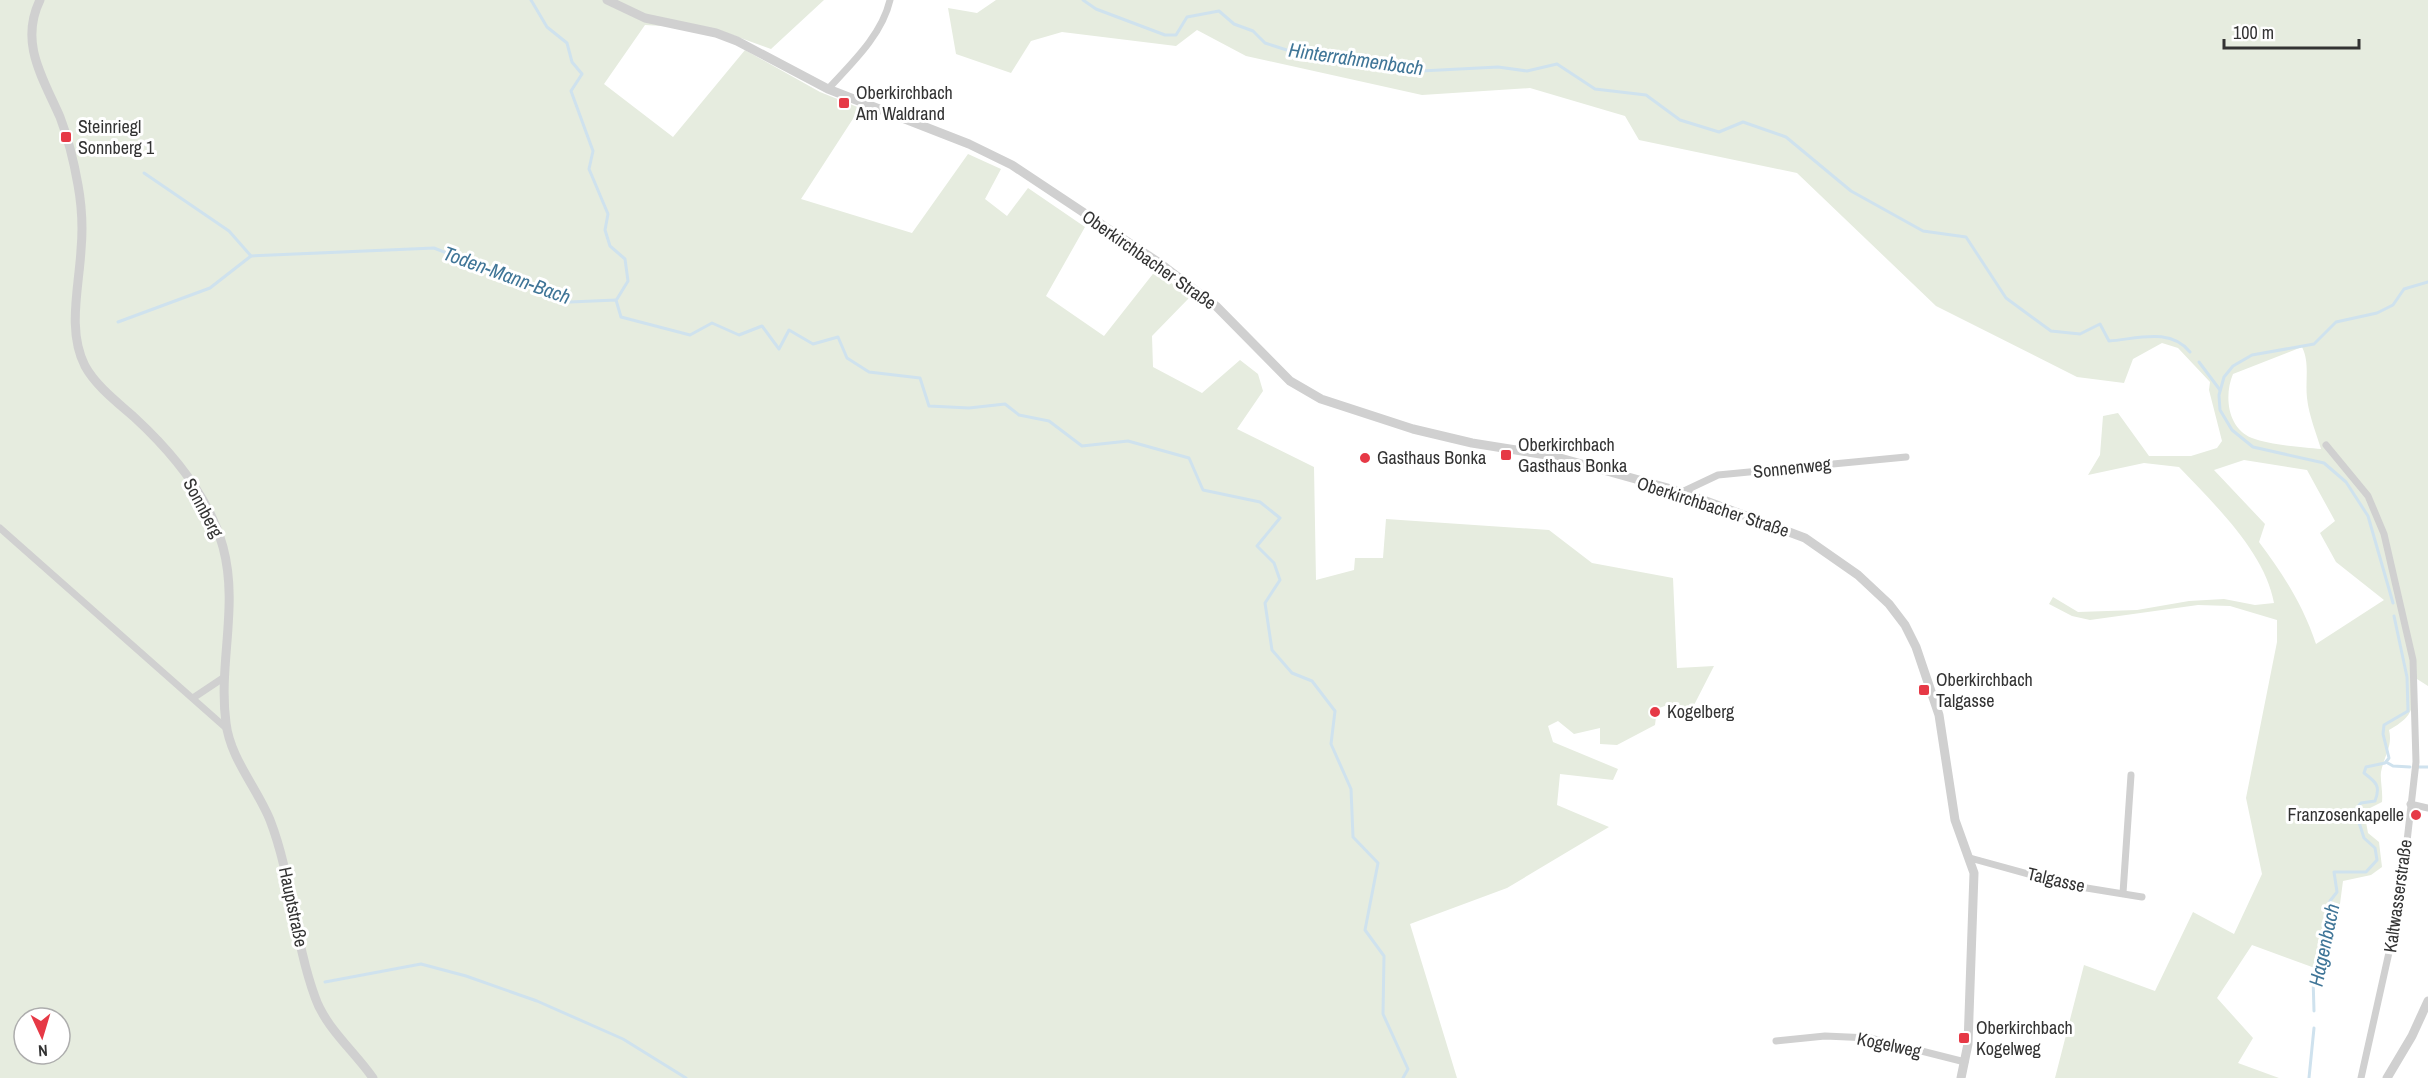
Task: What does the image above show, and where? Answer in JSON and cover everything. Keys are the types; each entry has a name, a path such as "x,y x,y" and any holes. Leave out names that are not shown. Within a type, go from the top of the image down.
{"street":[{"name":"Sonnberg","path":"40,0 31,33 35,63 64,129 78,184 82,220 76,316 79,348 87,369 101,387 180,466 211,516 222,545 228,572 230,605 223,678 226,728"},
{"name":"Oberkirchbacher Straße","path":"607,0 645,18 716,33 737,41 828,89 969,144 1012,165 1161,264 1224,314 1290,381 1321,399 1419,431 1472,443 1553,456 1682,492 1805,538 1858,575 1889,604 1913,638 1939,715 1955,820 1974,873 1968,1044 1961,1078"},
{"path":"828,89 862,53 887,14 890,0"},
{"name":"Kaltwasserstraße","path":"2326,445 2368,496 2384,534 2413,660 2416,747 2400,903 2361,1078"},
{"name":"Sonnenweg","path":"1682,492 1718,475 1906,457"},
{"path":"0,528 226,728"},
{"path":"192,698 223,678"},
{"name":"Hauptstraße","path":"226,728 252,788 268,816 281,853 298,939 315,1000 373,1078"},
{"path":"2123,893 2131,775"},
{"path":"2410,804 2428,808"},
{"name":"Talgasse","path":"1970,858 2068,885 2142,897"},
{"path":"2387,1078 2412,1036 2428,1001"},
{"name":"Kogelweg","path":"1776,1041 1825,1035 1870,1038 1965,1062"}],"shaded area":[{"path":"0,0 824,0 771,49 716,29 645,25 604,84 673,137 745,50 820,92 860,108 801,199 912,233 968,154 1001,169 985,199 1007,216 1028,188 1085,227 1046,296 1104,336 1156,270 1189,298 1152,336 1153,367 1202,393 1240,360 1258,374 1263,391 1237,429 1314,467 1316,580 1354,570 1355,558 1383,558 1386,519 1549,530 1592,563 1673,578 1677,668 1714,666 1693,707 1674,712 1667,705 1657,709 1655,725 1617,745 1600,744 1600,728 1574,734 1558,721 1548,726 1553,742 1618,769 1613,780 1560,774 1557,805 1609,827 1507,888 1410,924 1457,1078 0,1078"},
{"path":"996,0 2428,0 2428,686 2417,679 2413,703 2408,715 2389,730 2389,746 2381,772 2382,802 2364,811 2368,833 2379,842 2382,867 2371,875 2343,881 2338,919 2323,971 2252,945 2217,998 2253,1038 2238,1063 2279,1078 2055,1078 2084,965 2155,991 2193,912 2234,934 2262,874 2246,798 2277,642 2277,620 2230,606 2198,605 2090,620 2072,616 2049,604 2053,597 2078,612 2137,610 2189,601 2224,599 2255,605 2274,603 2269,584 2249,547 2222,513 2179,467 2144,463 2088,475 2100,455 2103,416 2118,413 2149,456 2191,456 2217,448 2222,441 2209,390 2210,382 2178,348 2162,343 2133,359 2124,383 2077,377 1936,306 1797,173 1639,140 1625,116 1530,88 1422,95 1246,56 1197,30 1176,46 1062,32 1031,41 1011,73 956,54 948,8 977,13","holes":["2302,347 2307,365 2308,405 2321,449 2252,438 2237,427 2230,410 2228,401 2233,374","2244,460 2307,470 2335,521 2320,533 2336,562 2384,600 2316,644 2292,590 2259,542 2265,524 2214,470"]}],"waterway":[{"path":"531,0 547,27 567,43 572,62 582,74 571,91 593,151 589,169 608,214 605,230 610,246 625,259 628,281 617,299"},
{"name":"Hinterrahmenbach","path":"1083,0 1096,9 1165,35 1176,35 1187,17 1219,11 1234,24 1253,31 1265,43 1296,53 1317,52 1353,62 1402,63 1421,71 1498,67 1527,71 1557,64 1595,89 1646,95 1680,120 1719,132 1743,122 1786,137 1851,191 1923,231 1966,237 2006,298 2051,331 2080,334 2100,324 2109,341 2152,336 2163,337 2173,339 2190,352"},
{"name":"Toden-Mann-Bach","path":"144,173 229,231 251,256 434,248 570,302 616,300 621,317 690,335 712,323 739,335 762,326 779,349 789,330 813,344 838,337 847,358 869,372 920,378 929,406 969,408 1005,404 1019,415 1049,421 1082,446 1128,441 1189,458 1203,490 1260,502 1280,518 1257,546 1274,563 1280,580 1265,603 1272,650 1292,673 1312,681 1335,711 1331,744 1351,789 1353,837 1378,863 1365,930 1384,956 1383,1014 1408,1069 1403,1078"},
{"path":"118,322 210,288 251,256"},
{"name":"Hagenbach","path":"2393,603 2368,516 2346,482 2324,463 2253,447 2232,430 2220,410 2219,395 2224,377 2233,366 2252,355 2314,344 2336,322 2377,313 2393,305 2404,289 2428,282"},
{"name":"Hinterrahmenbach","path":"2199,362 2220,390"},
{"name":"Hagenbach","path":"2314,1011 2313,977 2330,901 2337,892 2334,872 2366,872 2377,860 2375,848 2364,838 2355,810 2361,803 2375,801 2378,792 2372,779 2364,773 2366,767 2385,763 2389,758 2383,734 2384,725 2408,711 2407,677 2394,616"},
{"path":"2386,762 2393,766 2410,767"},
{"path":"2418,767 2428,767"},
{"path":"325,982 421,964 466,976 537,1001 623,1039 686,1078"},
{"name":"Hagenbach","path":"2309,1078 2314,1028"}],"place":[{"name":"Oberkirchbach Am Waldrand","path":"844,103"},
{"name":"Steinriegl Sonnberg 1","path":"66,137"},
{"name":"Oberkirchbach Gasthaus Bonka","path":"1506,455"},
{"name":"Gasthaus Bonka","path":"1365,458"},
{"name":"Oberkirchbach Talgasse","path":"1924,690"},
{"name":"Kogelberg","path":"1655,712"},
{"name":"Franzosenkapelle","path":"2416,815"},
{"name":"Oberkirchbach Kogelweg","path":"1964,1038"}]}
